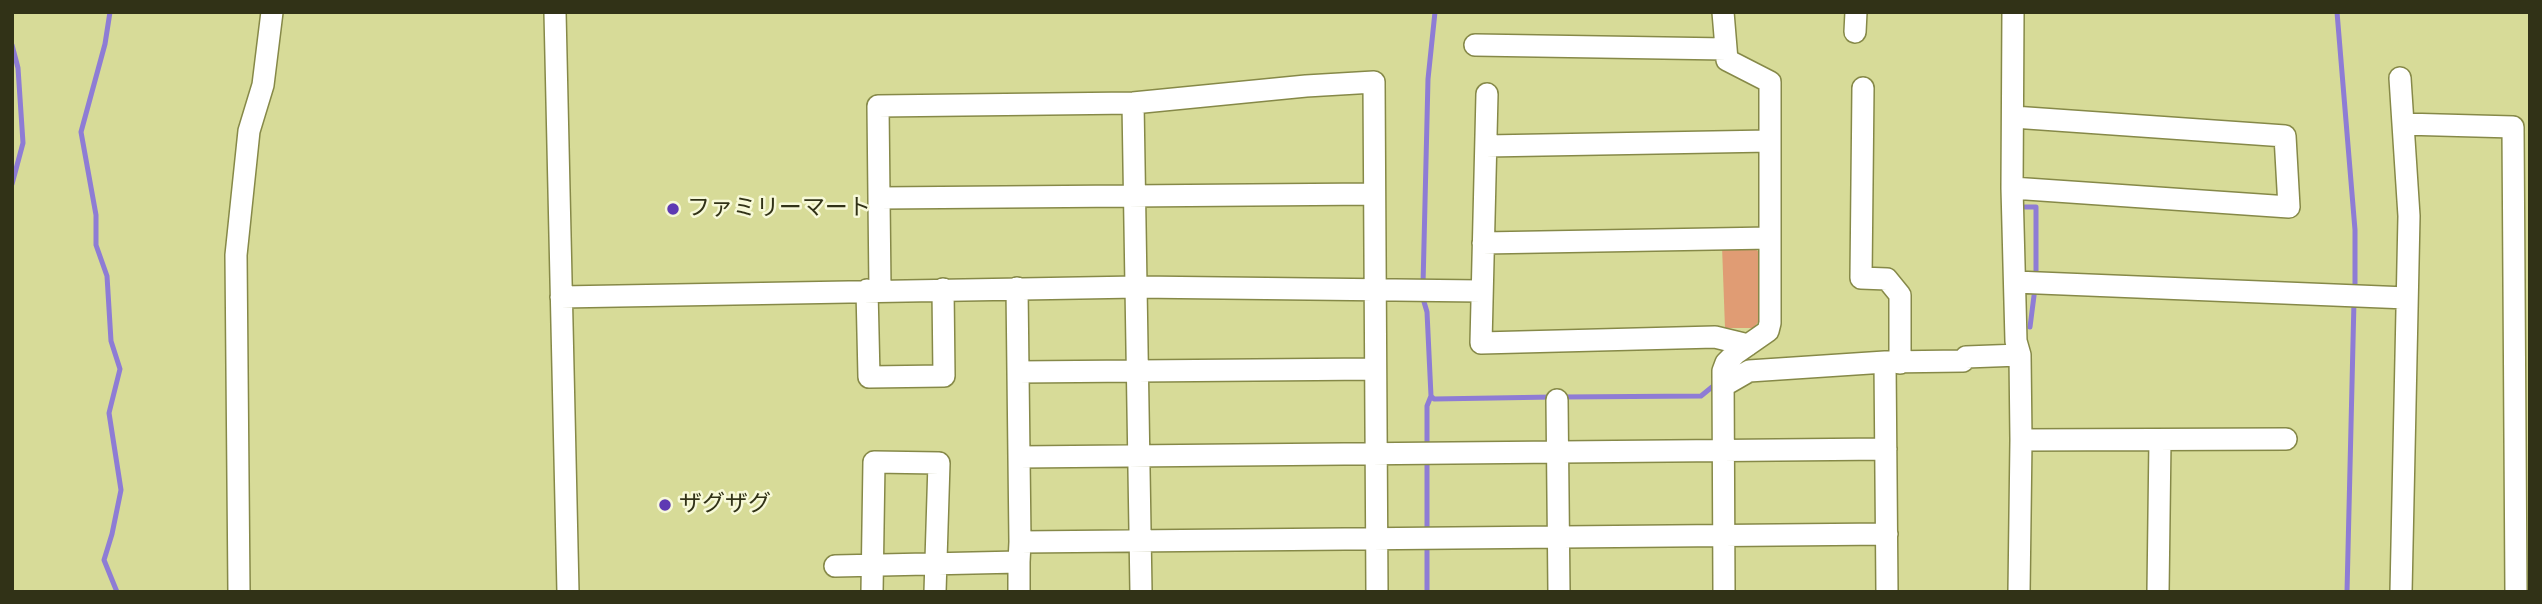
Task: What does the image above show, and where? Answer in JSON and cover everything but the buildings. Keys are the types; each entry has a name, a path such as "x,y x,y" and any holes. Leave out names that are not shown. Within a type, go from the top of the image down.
{"street":[{"path":"239,592 236,255 249,131 263,85 272,12"},
{"path":"555,12 568,592"},
{"path":"1723,12 1727,60 1770,82 1770,323 1768,331 1726,363 1723,371 1724,592"},
{"path":"2013,12 2012,188 2028,283 2016,341 2020,355 2019,592"},
{"path":"1475,45 1726,49"},
{"path":"2400,78 2409,216 2401,592"},
{"path":"943,289 944,376 869,377 880,198 878,106 1133,103 1374,82 1377,592"},
{"path":"1863,88 1861,278 1887,279 1900,295 1886,449 1887,592"},
{"path":"1487,94 1481,343 1715,337 1748,345"},
{"path":"1133,103 1141,592"},
{"path":"2012,188 2289,207 2286,136 2013,117"},
{"path":"2403,124 2522,127 2516,592"},
{"path":"1486,146 1770,141"},
{"path":"880,198 1374,194"},
{"path":"1483,243 1770,238"},
{"path":"2028,283 2407,298"},
{"path":"561,297 1137,287 1481,291"},
{"path":"1017,288 1019,592"},
{"path":"1723,386 1749,372 1896,358 1963,361 1966,357 2020,355"},
{"path":"1018,372 1374,369"},
{"path":"1557,400 1559,592"},
{"path":"2021,440 2286,439"},
{"path":"2158,592 2161,440"},
{"path":"1019,457 1886,449"},
{"path":"872,592 874,462 939,463 935,592"},
{"path":"835,566 936,564 1020,552 1141,541 1886,534"}],"shaded area":[{"path":"1722,246 1751,246 1759,252 1760,319 1754,328 1725,328"}],"waterway":[{"path":"110,12 105,44 81,132 96,215 96,245 107,276 111,341 120,369 109,413 121,490 104,560 117,592"},
{"path":"1423,285 1428,79 1435,12"},
{"path":"2337,12 2355,230 2355,291"},
{"path":"12,45 18,68 23,143 12,184"},
{"path":"2025,207 2036,207 2036,278"},
{"path":"2030,327 2035,288"},
{"path":"1422,295 1427,312 1431,396 1427,406 1427,448"},
{"path":"2347,592 2354,301"},
{"path":"1563,397 1701,396 1712,387"},
{"path":"1431,396 1434,399 1553,397"},
{"path":"1427,457 1427,531"},
{"path":"1427,547 1427,592"}],"place":[{"name":"ファミリーマート","path":"673,209"},
{"name":"ザグザグ","path":"665,505"}]}
